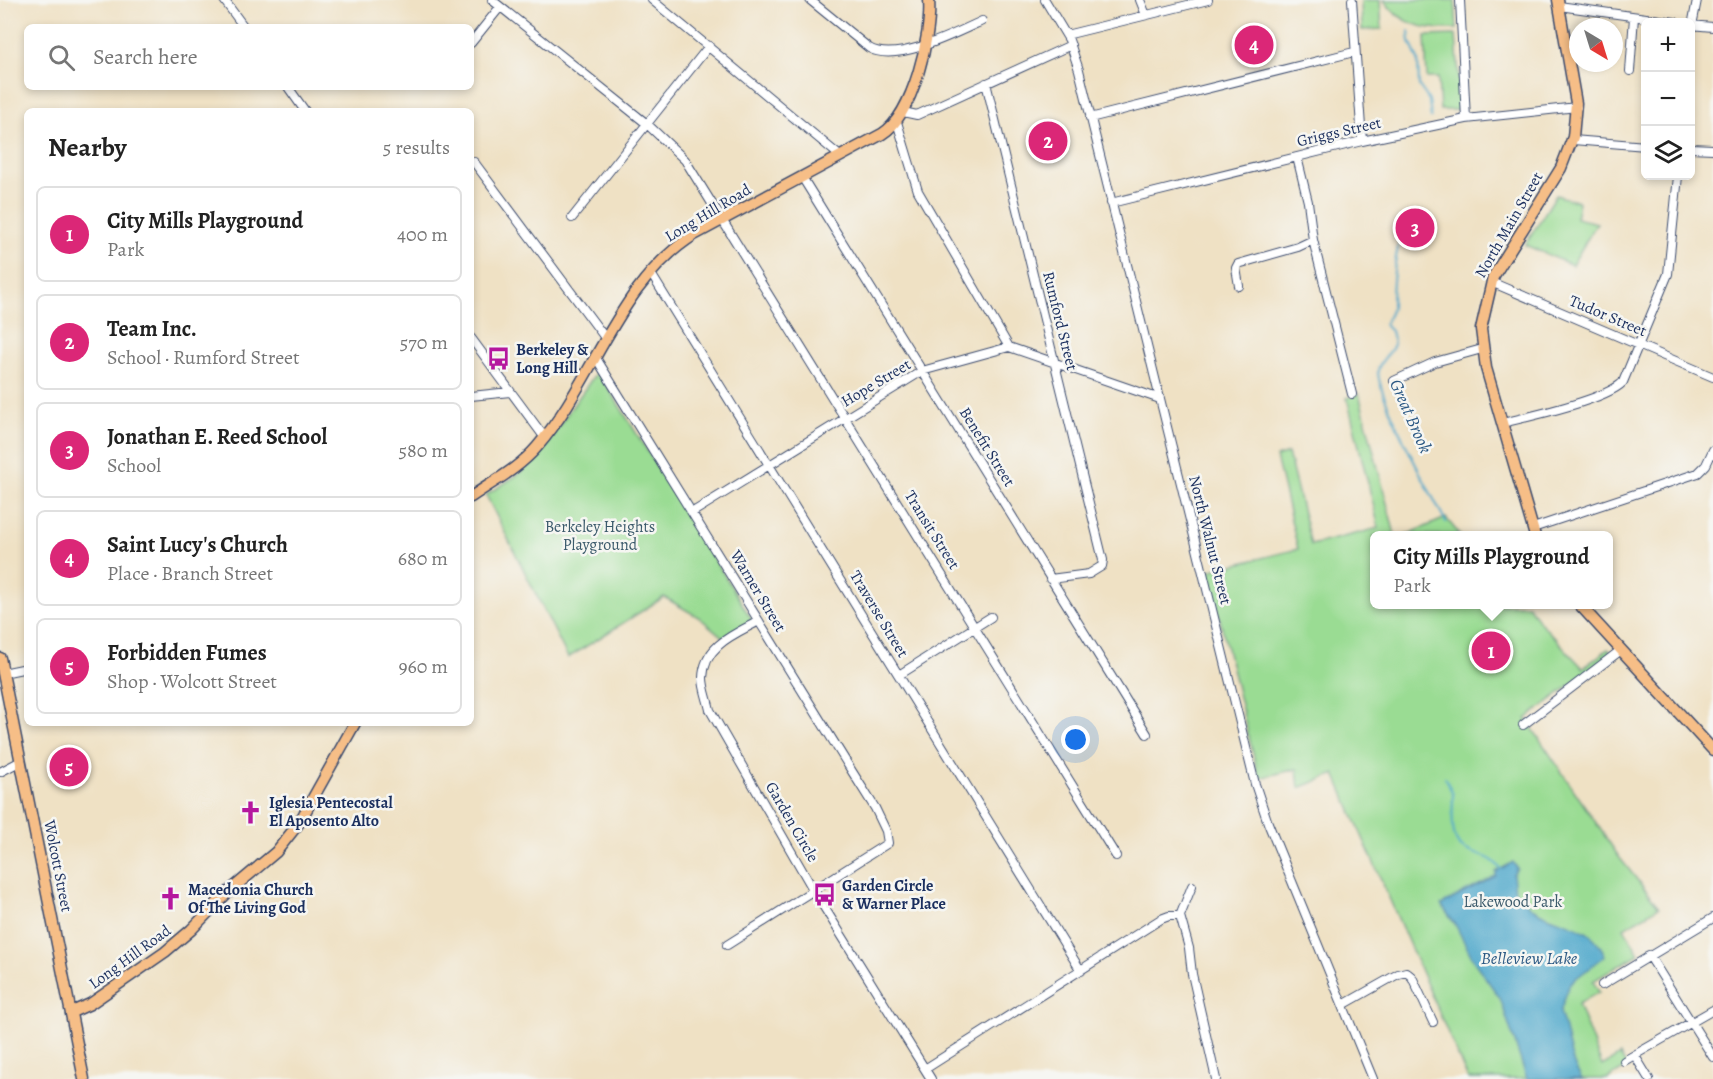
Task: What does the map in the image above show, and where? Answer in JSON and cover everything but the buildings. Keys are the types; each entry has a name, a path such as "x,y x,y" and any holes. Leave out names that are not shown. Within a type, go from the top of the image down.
{"main road":[{"path":"900,117 924,45 929,21 929,0"},
{"name":"North Main Street","path":"1534,531 1482,349 1483,316 1491,282 1561,168 1573,140 1577,107 1559,3"},
{"name":"Long Hill Road","path":"474,495 520,464 545,438 567,408 606,339 651,273 676,248 723,219 886,131 900,117"},
{"path":"1584,609 1713,750"},
{"name":"Wolcott Street","path":"0,658 84,1079"},
{"name":"Long Hill Road","path":"72,1012 90,1004 165,952 191,930 226,894 276,852 299,823 353,726"}],"street":[{"path":"224,0 242,24"},
{"name":"Transit Street","path":"492,0 647,124 685,160 1116,856"},
{"path":"652,0 840,156"},
{"path":"810,0 873,51 884,52 924,45 982,21"},
{"name":"North Walnut Street","path":"1045,0 1071,45 1257,791 1374,1079"},
{"path":"1140,0 1146,15"},
{"path":"1066,35 1208,0"},
{"path":"1352,0 1362,141"},
{"path":"1460,0 1466,119"},
{"path":"1693,18 1697,0"},
{"path":"1559,3 1642,18"},
{"path":"474,39 500,7"},
{"path":"1630,71 1634,17"},
{"path":"1695,25 1713,27"},
{"path":"1071,45 917,115 900,117 918,191 1010,347 1160,399"},
{"path":"572,218 709,46"},
{"path":"1090,118 1354,52"},
{"name":"Rumford Street","path":"986,83 1082,466 1102,566 1089,574 1050,579"},
{"path":"290,90 304,108"},
{"name":"Griggs Street","path":"1111,203 1362,141 1466,119 1577,107"},
{"path":"1573,140 1641,146"},
{"path":"1695,148 1713,149"},
{"path":"1297,157 1308,202 1313,240 1352,394"},
{"path":"474,162 606,339"},
{"name":"Benefit Street","path":"802,177 1147,734"},
{"path":"1502,423 1575,403 1617,387 1626,377 1668,274 1678,180"},
{"path":"1239,286 1237,266 1298,248 1313,240"},
{"name":"Traverse Street","path":"651,273 1081,970"},
{"name":"Tudor Street","path":"1491,282 1713,377"},
{"path":"474,342 545,438"},
{"name":"Hope Street","path":"693,512 922,371 1010,347"},
{"path":"1394,381 1435,362 1482,349"},
{"name":"Warner Street","path":"596,358 875,808 886,831 888,843 814,891"},
{"path":"474,396 510,392"},
{"path":"1537,531 1698,473 1706,465 1713,450"},
{"path":"898,675 991,617"},
{"name":"Garden Circle","path":"759,621 716,645 707,661 703,678 713,715 814,891 931,1079"},
{"path":"1523,725 1621,650"},
{"path":"3,673 24,669"},
{"path":"0,771 21,761"},
{"path":"1192,886 1180,916 1189,945 1192,974 1216,1079"},
{"path":"726,945 814,891"},
{"path":"925,1070 1164,918 1180,916"},
{"path":"1602,985 1713,918"},
{"path":"1649,955 1713,1057"},
{"path":"1343,1005 1398,974 1408,972 1433,1022"},
{"path":"1624,1061 1713,1010"},
{"path":"1635,1056 1649,1079"}],"green space":[{"path":"1361,0 1380,0 1382,29 1362,30"},
{"path":"1384,0 1455,0 1457,29 1435,29 1416,25 1398,16"},
{"path":"1456,35 1461,110 1440,110 1438,78 1427,78 1425,36"},
{"path":"1556,195 1579,202 1576,218 1597,223 1572,265 1525,245"},
{"name":"Berkeley Heights Playground","path":"596,373 601,376 754,623 726,640 700,618 664,597 568,658 486,495 519,474 539,454"},
{"name":"Lakewood Park","path":"1359,394 1394,531 1370,531 1370,609 1531,609 1538,620 1583,668 1608,649 1612,653 1526,719 1619,857 1659,907 1624,928 1639,954 1593,981 1599,992 1578,1004 1602,1066 1620,1055 1627,1067 1607,1079 1468,1079 1335,774 1299,788 1297,769 1259,778 1208,571 1298,549 1276,457 1288,453 1311,545 1379,528 1347,398"},
{"path":"1446,518 1457,531 1415,531"}],"water":[{"name":"Belleview Lake","path":"1513,862 1517,868 1513,874 1515,892 1537,911 1585,931 1600,945 1605,956 1570,983 1560,1012 1571,1055 1582,1079 1527,1079 1500,998 1475,963 1455,924 1441,905 1496,876 1496,872"}],"waterway":[{"name":"Great Brook","path":"1409,31 1410,42 1418,60 1419,86 1429,100 1431,118"},
{"name":"Great Brook","path":"1406,217 1395,262 1392,307 1385,325 1391,331 1394,344 1380,363 1378,371 1380,383 1395,422 1446,522"},
{"path":"1445,778 1453,795 1454,835 1459,845 1493,861 1502,872"}],"place":[{"name":"Saint Lucy's Church","path":"1254,45"},
{"name":"Team Inc.","path":"1048,141"},
{"name":"Jonathan E. Reed School","path":"1415,228"},
{"name":"Berkeley & Long Hill","path":"498,359"},
{"name":"City Mills Playground","path":"1491,651"},
{"name":"Forbidden Fumes","path":"69,767"},
{"name":"Iglesia Pentecostal El Aposento Alto","path":"251,812"},
{"name":"Garden Circle & Warner Place","path":"824,895"},
{"name":"Macedonia Church Of The Living God","path":"170,899"}]}
